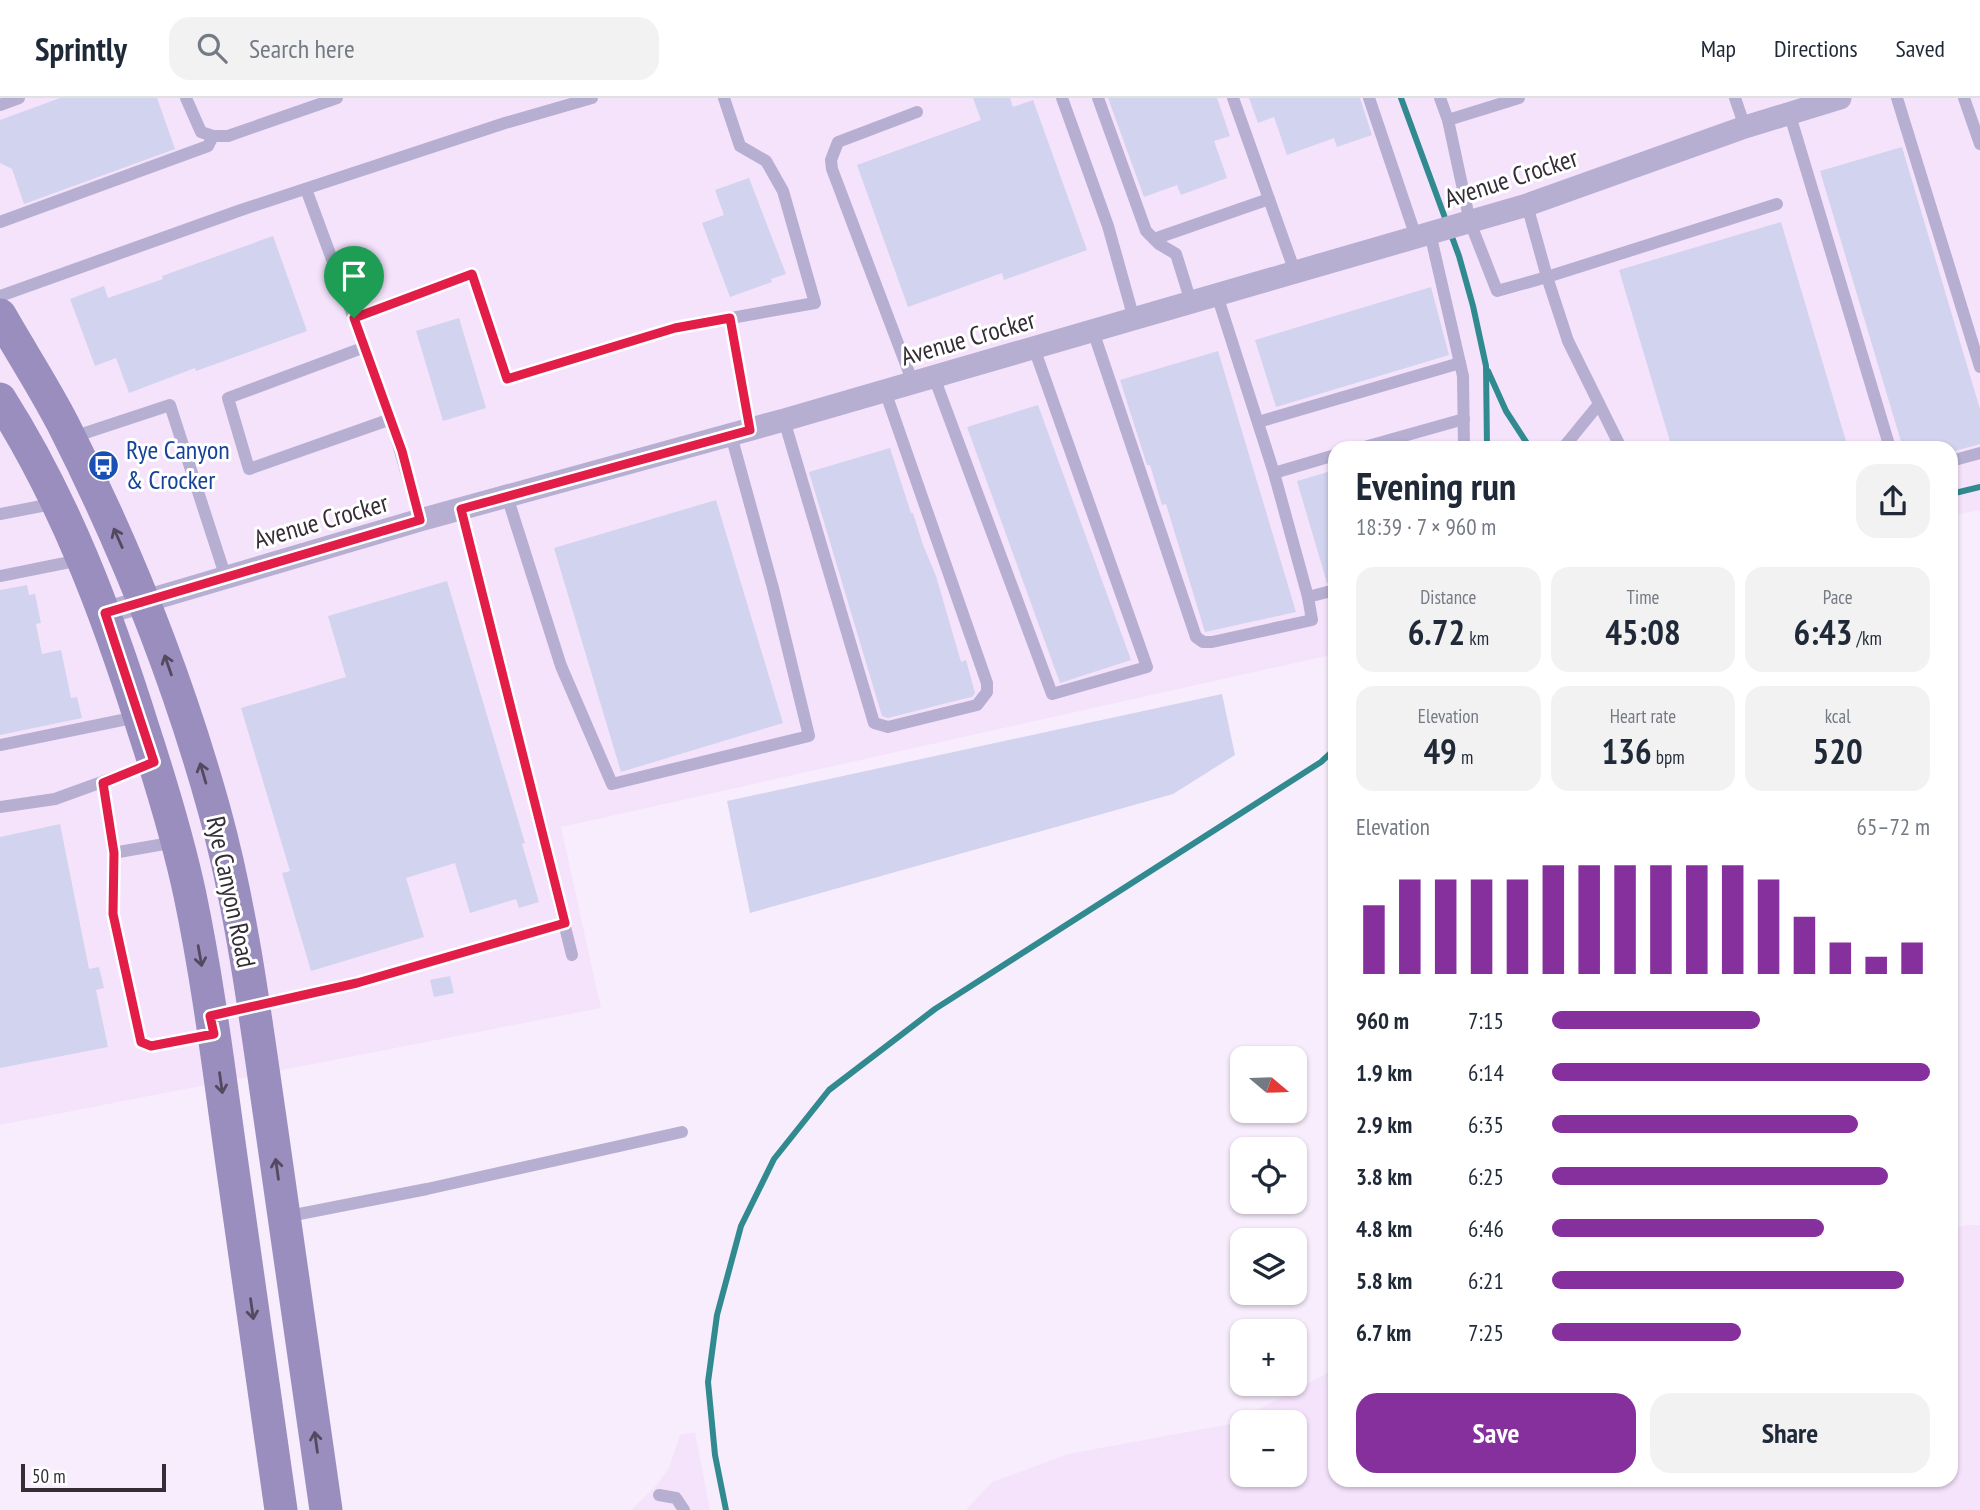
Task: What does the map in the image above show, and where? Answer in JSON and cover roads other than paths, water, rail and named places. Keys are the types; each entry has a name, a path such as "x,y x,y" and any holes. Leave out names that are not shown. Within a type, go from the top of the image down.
{"main road":[{"name":"Rye Canyon Road","path":"0,316 69,438 145,601 190,729 215,812 254,1007 326,1510"},
{"name":"Rye Canyon Road","path":"0,399 57,503 105,613 140,716 177,842 190,895 212,1025 281,1510"}],"street":[{"name":"Avenue Crocker","path":"105,613 420,520 784,420 1470,222 1527,205 1789,112 1840,98"}],"lane":[{"path":"0,105 19,98"},
{"path":"186,98 201,132 213,136 229,136 337,98"},
{"path":"0,296 306,188 505,123 592,98"},
{"path":"354,318 472,274 507,379 675,328 815,303 783,191 766,161 740,146 724,98"},
{"path":"1062,98 1108,226 1134,319"},
{"path":"1098,98 1146,231 1176,254 1191,302"},
{"path":"1233,98 1295,272"},
{"path":"1368,98 1423,235 1460,363 1463,376 1464,441"},
{"path":"1440,98 1448,120 1470,222 1497,291 1547,278 1777,204"},
{"path":"1448,120 1519,98"},
{"path":"1735,98 1745,127"},
{"path":"1897,98 1980,367"},
{"path":"1964,98 1980,144"},
{"path":"917,112 838,142 831,160 832,169 924,380 1052,694 1147,667 1034,348"},
{"path":"1789,112 1888,441"},
{"path":"0,222 208,146 213,136"},
{"path":"306,188 391,419 420,520"},
{"path":"1154,239 1269,199"},
{"path":"1527,205 1568,341 1618,441"},
{"path":"1093,331 1196,636 1202,642 1212,642 1312,620 1274,473 1217,295"},
{"path":"508,496 561,666 612,784 808,736 740,432 730,318"},
{"path":"365,348 228,398 249,470 391,419"},
{"path":"1258,422 1460,363"},
{"path":"784,420 874,723 888,727 977,705 987,692 987,683 885,391"},
{"path":"1569,441 1599,404"},
{"path":"69,438 170,405 226,578"},
{"path":"1386,441 1464,419"},
{"path":"1958,459 1980,453"},
{"path":"1274,473 1328,457"},
{"path":"0,514 57,503"},
{"path":"461,509 572,955"},
{"path":"0,576 83,559"},
{"path":"1308,597 1328,592"},
{"path":"0,745 140,716"},
{"path":"0,807 55,799 154,762"},
{"path":"103,783 114,853 113,914 141,1042 151,1046 254,1007 357,983 565,923"},
{"path":"114,853 177,842"},
{"path":"284,1217 427,1189 682,1132"},
{"path":"659,1495 676,1497 684,1510"}],"waterway":[{"path":"1401,98 1459,256 1473,306 1486,366 1487,441"},
{"path":"1488,371 1506,411 1525,441"},
{"path":"1958,492 1980,487"},
{"path":"726,1510 715,1455 708,1382 717,1315 741,1226 774,1159 829,1090 935,1009 1328,756"}],"place":[{"name":"Rye Canyon & Crocker","path":"103,465"}]}
